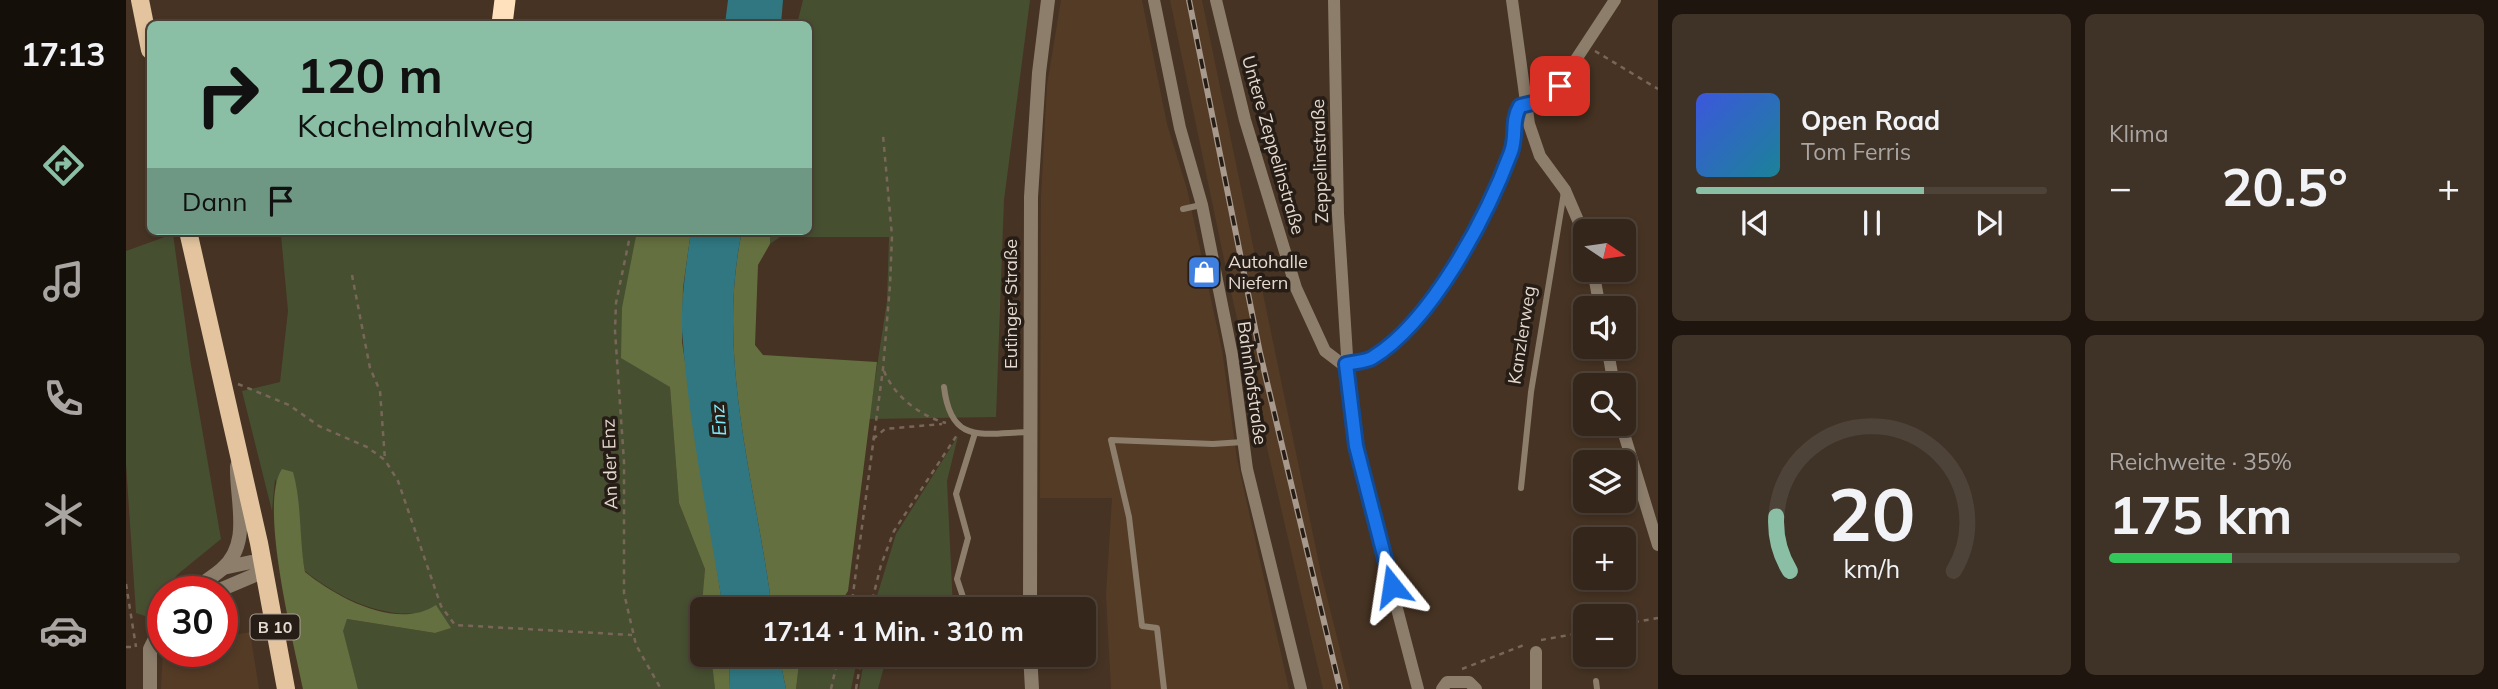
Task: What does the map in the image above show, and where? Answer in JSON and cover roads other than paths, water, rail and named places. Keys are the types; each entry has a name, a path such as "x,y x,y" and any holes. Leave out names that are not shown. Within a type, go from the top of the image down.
{"highway":[{"path":"491,21 494,0"},
{"path":"502,21 505,0"}],"main road":[{"path":"140,0 147,35"},
{"name":"B 10","path":"189,235 264,565 286,689"}],"street":[{"name":"Eutinger Straße","path":"1030,597 1031,197 1039,73 1048,0"},
{"name":"Bahnhofstraße","path":"1154,0 1180,128 1202,205 1232,355 1243,442 1301,689"},
{"name":"Untere Zeppelinstraße","path":"1216,0 1245,120 1296,288 1325,351 1342,364 1346,364"},
{"name":"Zeppelinstraße","path":"1334,0 1338,214 1351,414 1366,490 1418,689"},
{"path":"1512,0 1526,104 1540,156 1564,190 1577,219"},
{"path":"1346,364 1370,359 1426,306 1468,243 1488,205 1512,149 1514,116 1520,106 1550,99 1615,0"},
{"path":"1626,436 1658,545"},
{"path":"213,576 235,554 242,536 236,491 238,447"},
{"path":"223,568 251,562 264,565 255,575 238,582"},
{"path":"147,643 143,648 150,689"},
{"path":"1536,652 1536,689"},
{"path":"1031,667 1032,689"},
{"path":"1442,689 1447,682 1469,682 1476,689"}],"lane":[{"name":"Kanzlerweg","path":"1521,488 1531,392 1564,190"},
{"path":"1183,209 1202,205"},
{"path":"944,387 953,421 961,430 975,433 1030,432"},
{"path":"963,597 957,579 968,538 956,494 975,433"},
{"path":"1164,689 1157,628 1142,626 1129,517 1111,440 1213,444 1243,442"},
{"path":"1596,681 1597,689"}],"water":[{"path":"728,0 783,0 781,21 725,21"},
{"name":"Enz","path":"690,235 741,235 735,278 735,373 770,597 721,597 686,377 682,301"},
{"path":"730,667 781,667 786,689 729,689"}],"railway":[{"path":"1189,0 1260,353 1340,689"}],"place":[{"name":"Autohalle Niefern","path":"1204,272"}]}
